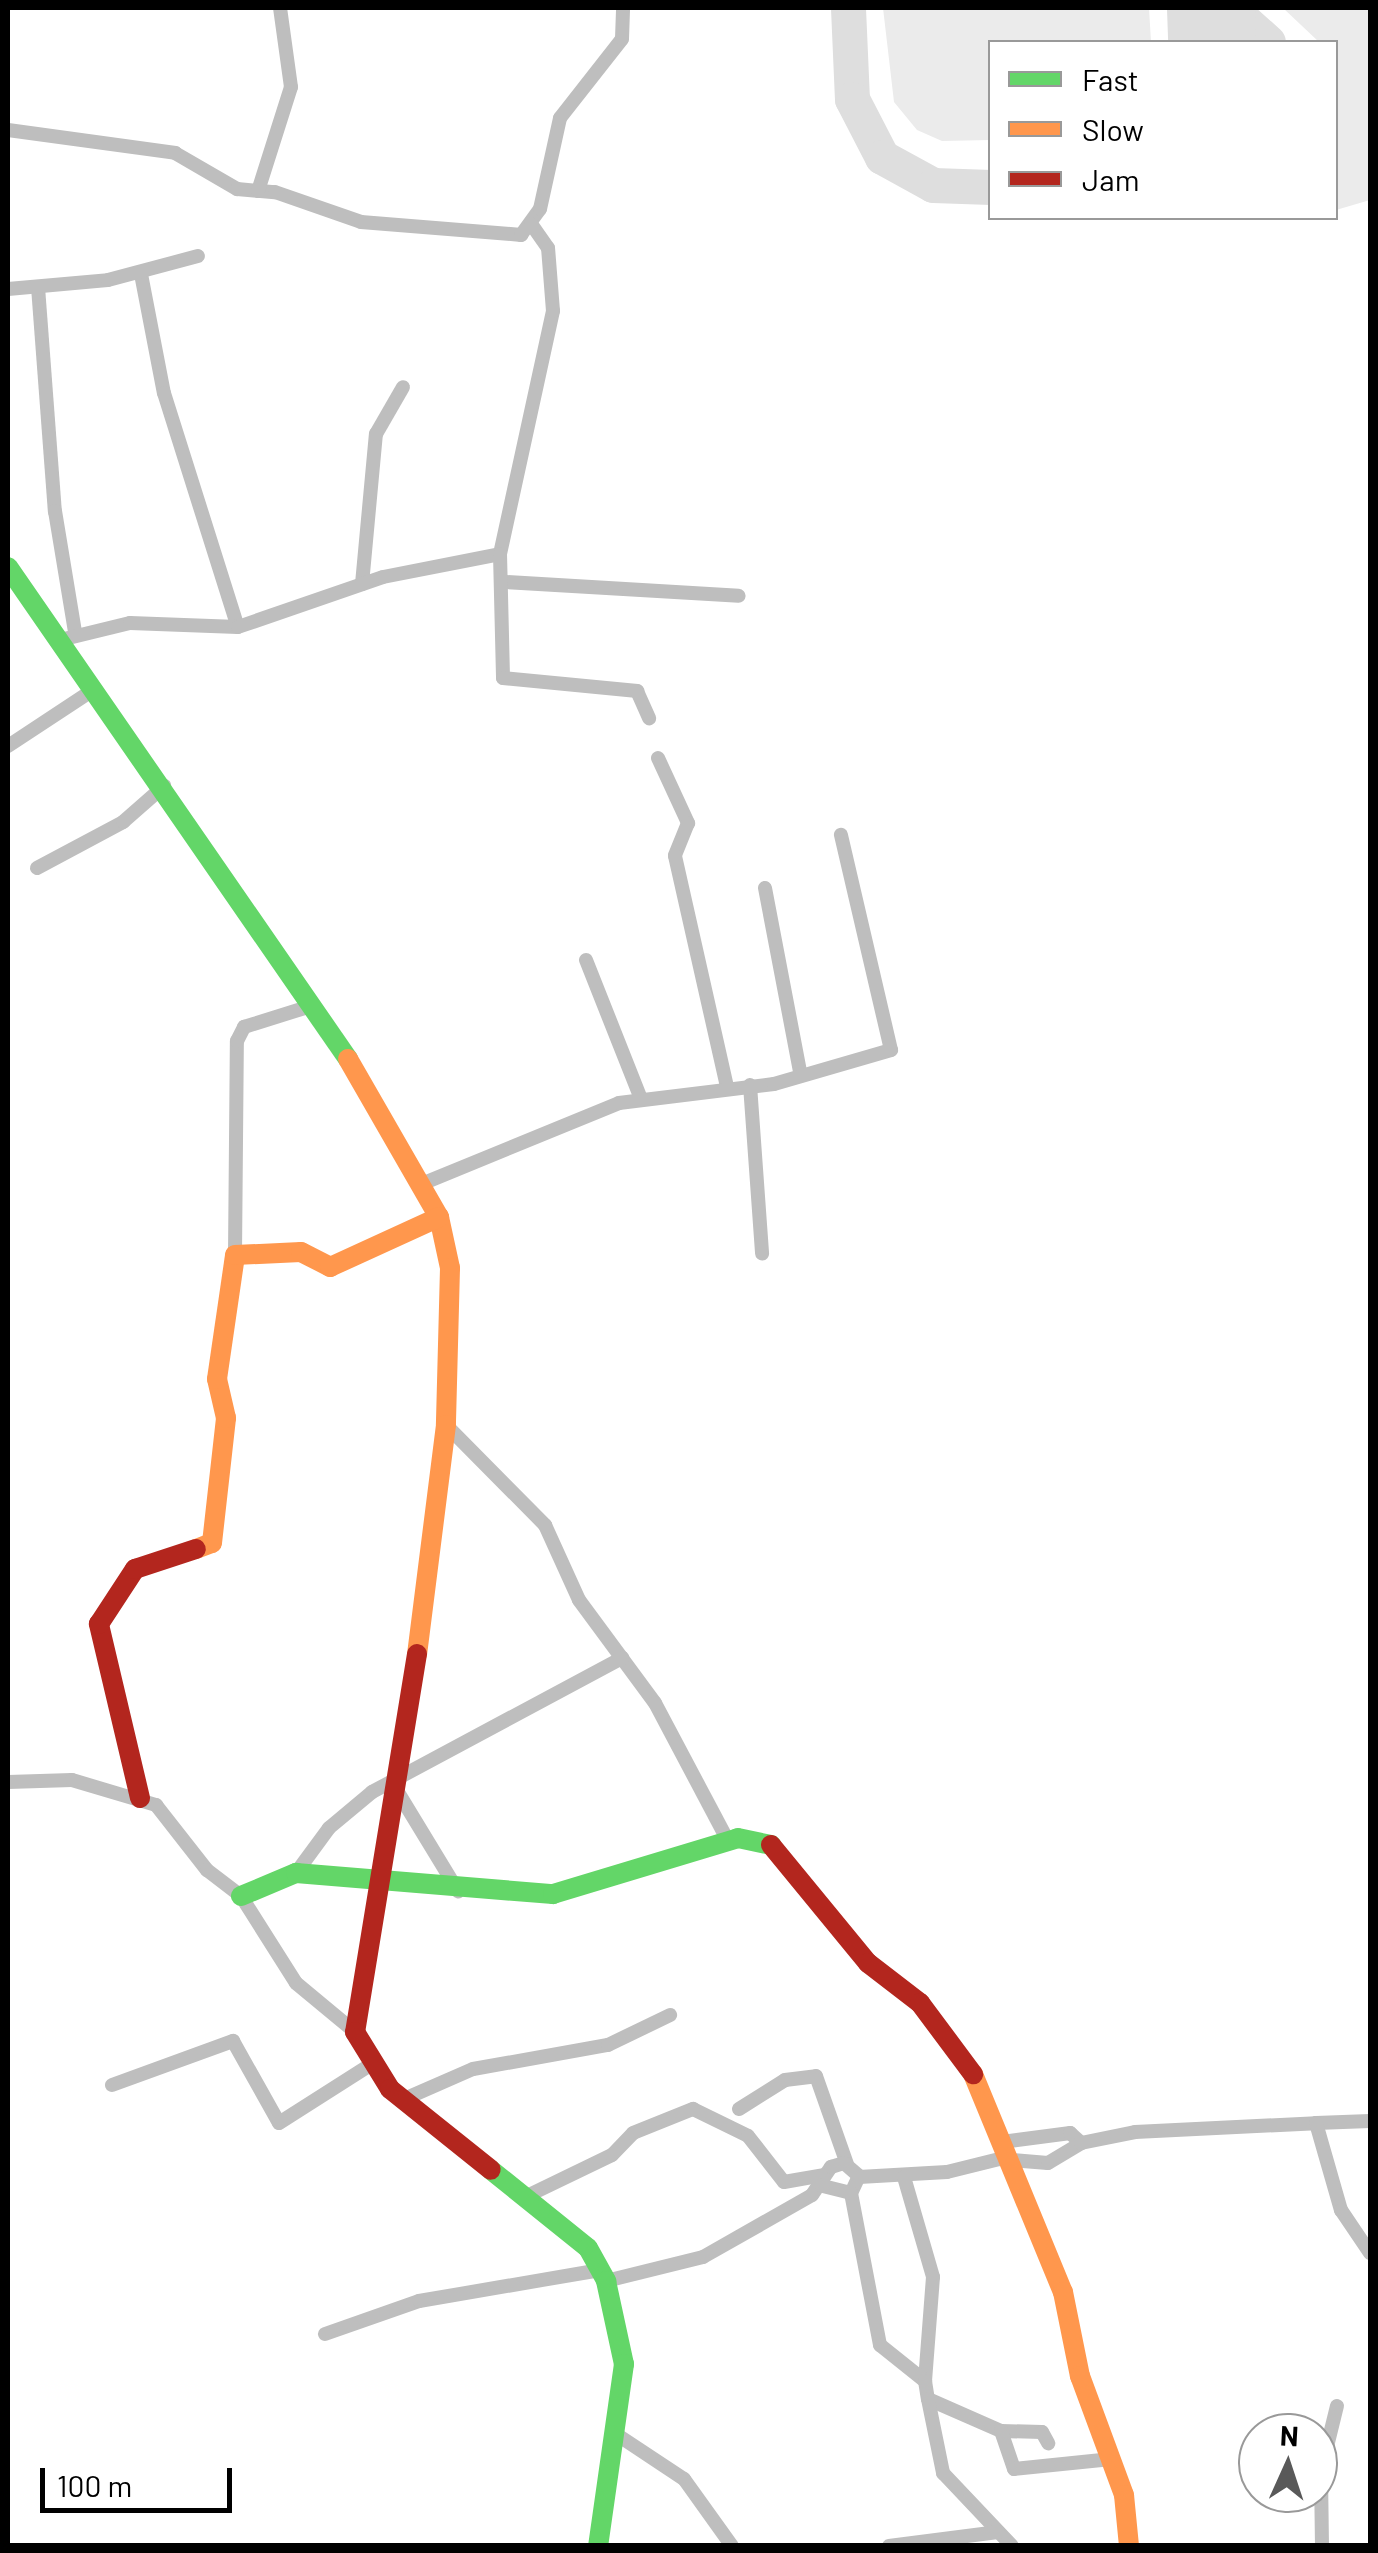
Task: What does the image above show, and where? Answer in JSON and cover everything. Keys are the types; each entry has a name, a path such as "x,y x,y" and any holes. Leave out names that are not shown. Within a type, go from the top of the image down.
{"street":[{"path":"258,191 292,87 280,8"},
{"path":"8,130 175,153 237,189 258,191 361,222 456,226 489,238 522,235 531,224 560,118 622,39 623,8"},
{"path":"531,224 548,248 554,311 500,554 506,582 504,678 637,691 649,718"},
{"path":"8,289 141,274 198,256"},
{"path":"141,274 164,393 238,627"},
{"path":"38,286 66,636"},
{"path":"362,584 376,434 402,387"},
{"path":"66,636 130,623 238,627 362,584 500,554"},
{"path":"8,567 66,636 93,690 164,786 424,1183 439,1216 450,1268 446,1425 400,1789 380,1880 355,2032"},
{"path":"506,582 739,596"},
{"path":"8,746 93,690"},
{"path":"658,758 688,823 675,856 727,1086"},
{"path":"37,868 123,822 164,786"},
{"path":"424,1183 526,1136 641,1099 802,1076 891,1050 841,836"},
{"path":"766,888 802,1076"},
{"path":"586,960 641,1099"},
{"path":"140,1798 99,1624 135,1569 212,1543 226,1418 217,1379 235,1255 237,1041 244,1026 308,1007"},
{"path":"750,1085 762,1254"},
{"path":"235,1255 301,1252 330,1266 439,1216"},
{"path":"446,1425 529,1502 579,1600 622,1658 729,1843"},
{"path":"296,1874 329,1828 372,1792 400,1789 494,1721 622,1658"},
{"path":"8,1782 72,1780 140,1798 170,1815 207,1870 242,1896 287,1972 355,2032 370,2065 402,2100 527,2196 603,2275 624,2364 619,2436 598,2546"},
{"path":"400,1789 458,1891"},
{"path":"242,1896 296,1874 458,1891 553,1894 729,1843 767,1840 796,1865 837,1928 963,2054 1063,2292 1080,2376 1111,2459 1129,2546"},
{"path":"402,2100 473,2068 608,2045 670,2015"},
{"path":"112,2085 233,2041 279,2122 370,2065"},
{"path":"717,2118 739,2109 784,2080 816,2076 847,2164 859,2177 904,2178 1010,2162 1048,2163 1081,2143 1370,2120"},
{"path":"527,2196 656,2122 692,2109 741,2131 784,2182 822,2180 851,2193"},
{"path":"739,2109 741,2131"},
{"path":"1316,2123 1341,2210 1370,2253"},
{"path":"1002,2142 1070,2133 1081,2143"},
{"path":"325,2334 419,2302 703,2257 847,2164"},
{"path":"859,2177 851,2193 880,2344 926,2380"},
{"path":"904,2178 933,2277 926,2380 942,2473 1012,2546"},
{"path":"928,2399 1000,2431 1040,2431 1048,2443"},
{"path":"1322,2546 1321,2471 1337,2406"},
{"path":"1000,2431 1014,2469 1111,2459"},
{"path":"619,2436 684,2479 732,2546"},
{"path":"889,2546 998,2532"}],"shaded area":[{"path":"883,8 1149,8 1151,40 988,40 988,140 942,141 917,130 894,102"},
{"path":"1283,8 1370,8 1370,200 1338,209 1338,40 1317,40"}],"taxiway":[{"path":"848,8 852,99 882,157 933,185 988,187"},
{"path":"1230,8 1266,40"}],"runway":[{"path":"1211,8 1212,40"}],"traffic: fast":[{"path":"8,567 348,1059"},
{"path":"241,1896 296,1873 553,1894 738,1838 771,1845"},
{"path":"491,2170 588,2248 606,2281 624,2364 598,2546"}],"traffic: slow":[{"path":"348,1059 439,1217 450,1268 446,1425 417,1654"},
{"path":"196,1549 212,1543 226,1418 217,1379 235,1255 301,1252 330,1267 439,1217"},
{"path":"973,2074 1063,2292 1080,2376 1124,2495 1129,2546"}],"traffic: jam":[{"path":"140,1798 99,1624 135,1569 196,1549"},
{"path":"417,1654 355,2032 390,2089 491,2170"},
{"path":"771,1845 868,1963 920,2003 973,2074"}]}
